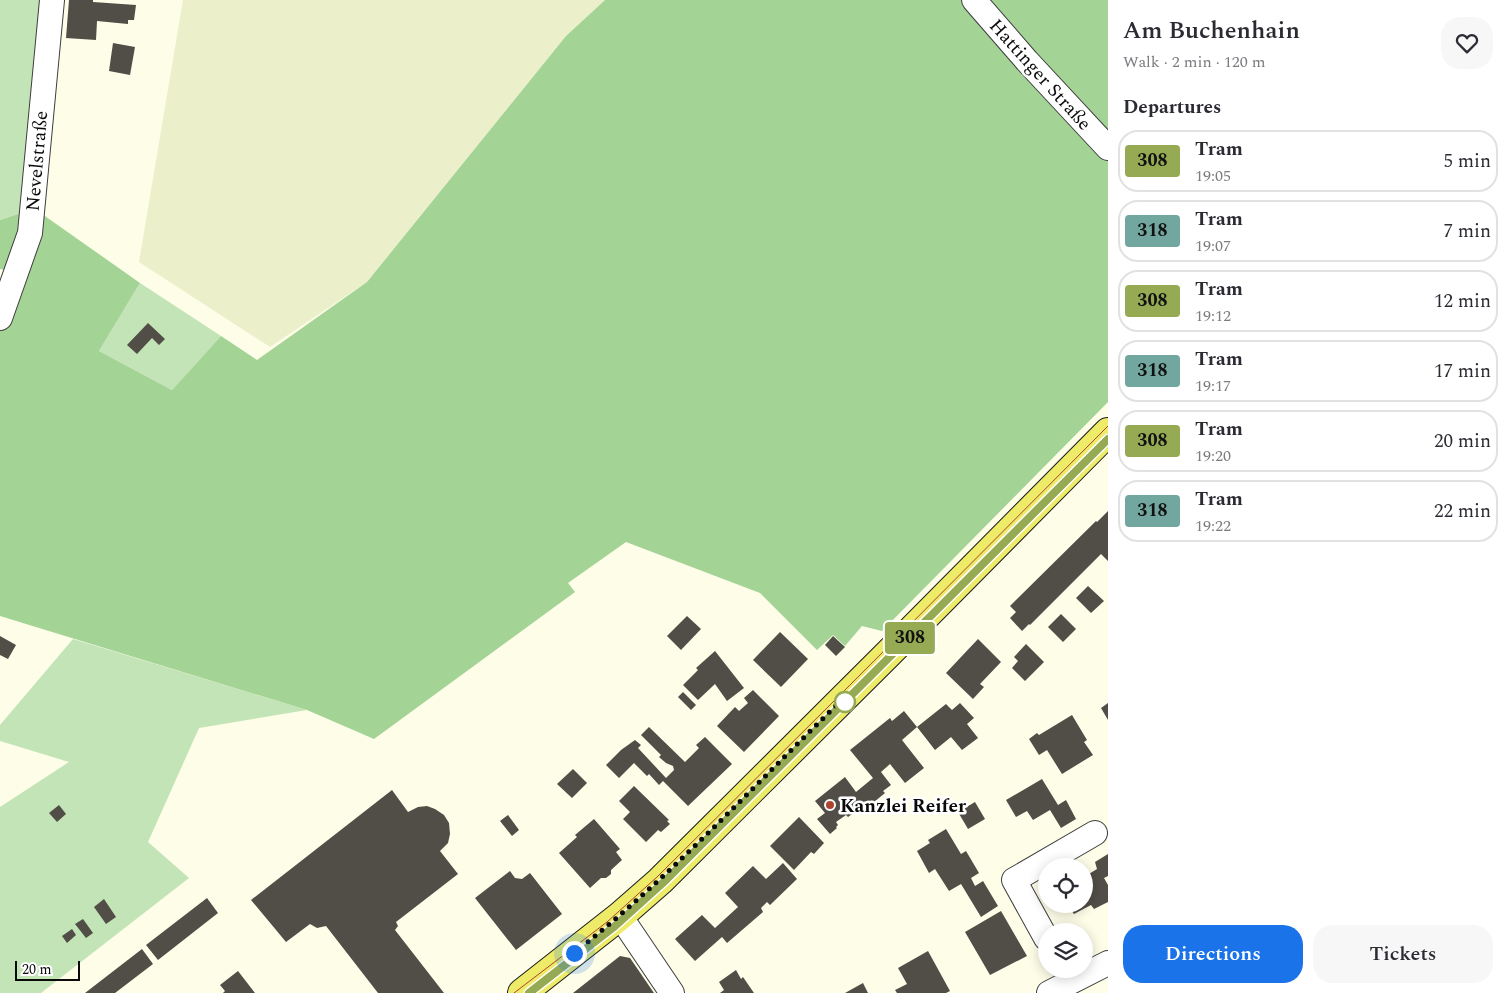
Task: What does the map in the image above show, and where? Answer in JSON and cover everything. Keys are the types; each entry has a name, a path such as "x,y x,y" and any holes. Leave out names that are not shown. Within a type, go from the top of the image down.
{"main road":[{"path":"522,993 620,916 660,880 1108,432"}],"street":[{"name":"Nevelstraße","path":"0,318 30,233 52,0"},
{"name":"Hattinger Straße","path":"974,0 1027,61 1108,148"},
{"path":"1038,924 1014,880 1095,833"},
{"path":"620,916 672,993"},
{"path":"1093,967 1108,963"},
{"path":"1049,993 1064,978"}],"green space":[{"path":"0,0 47,0 24,212 0,220"},
{"path":"183,0 605,0 566,36 367,282 270,347 139,262"},
{"path":"605,0 1108,0 1108,402 882,631 862,626 845,646 833,635 817,650 760,593 626,542 568,583 575,592 374,739 307,710 0,616 0,310 11,271 0,269 0,220 24,212 42,214 140,283 99,351 172,390 221,336 257,360 367,282 566,36"},
{"path":"140,283 221,336 172,390 99,351"},
{"path":"73,639 307,710 199,728 148,842 189,878 41,993 0,993 0,807 69,762 0,741 0,725"}],"building":[{"path":"69,0 93,0 93,2 136,5 134,20 128,20 128,24 97,21 96,40 66,38"},
{"path":"113,43 135,47 130,75 109,71"},
{"path":"148,323 165,339 159,345 152,338 137,354 127,345"},
{"path":"1108,511 1108,561 1101,554 1022,631 1010,618 1016,612 1010,606"},
{"path":"1088,586 1104,601 1091,613 1076,598"},
{"path":"1061,614 1076,629 1063,642 1048,627"},
{"path":"687,616 701,629 681,650 667,636"},
{"path":"780,632 808,659 781,687 753,660"},
{"path":"0,636 16,645 8,659 0,655"},
{"path":"833,636 845,647 836,656 825,645"},
{"path":"978,639 1001,662 980,684 984,687 973,699 946,673"},
{"path":"1026,644 1044,662 1025,681 1012,668 1018,661 1014,657"},
{"path":"715,651 744,688 727,701 715,684 698,700 683,685 698,670 696,668"},
{"path":"753,690 779,716 744,752 717,726 735,707 739,711 748,703 744,698"},
{"path":"683,692 696,705 691,710 678,697"},
{"path":"960,703 974,718 967,724 978,738 962,750 951,737 935,750 917,727 946,704 952,710"},
{"path":"1108,703 1108,720 1101,708"},
{"path":"904,711 917,727 902,740 924,768 905,783 890,764 881,772 891,785 883,791 885,793 868,807 866,804 848,817 846,815 836,822 837,828 830,834 817,819 825,813 815,801 845,777 856,792 873,778 850,750 890,718 892,721"},
{"path":"1072,715 1087,740 1084,742 1093,755 1062,774 1047,750 1039,755 1029,739"},
{"path":"649,727 685,762 699,748 696,745 705,737 732,764 688,806 663,781 659,785 649,774 647,776 634,763 619,778 606,765 621,750 635,740 641,745 638,748 666,778 674,770 673,766 659,757 661,755 641,735"},
{"path":"573,769 587,783 572,798 557,784"},
{"path":"1042,779 1058,805 1066,800 1076,819 1061,828 1050,810 1033,820 1027,811 1016,817 1006,800"},
{"path":"634,786 669,820 667,821 670,824 661,832 658,830 646,842 623,819 630,812 619,801"},
{"path":"392,790 408,812 418,807 427,806 444,815 449,823 450,834 448,843 440,851 458,874 396,922 398,926 395,930 444,993 378,993 326,926 317,928 310,924 286,942 251,900"},
{"path":"975,802 985,819 968,829 958,812"},
{"path":"59,805 66,814 57,822 49,813"},
{"path":"508,815 519,830 512,836 500,821"},
{"path":"799,817 824,843 814,854 811,852 794,870 770,846"},
{"path":"594,819 620,849 616,852 622,860 611,870 611,874 606,878 601,878 590,888 559,853 577,837 575,835"},
{"path":"946,829 961,854 966,851 979,873 971,878 975,886 983,881 998,906 981,917 961,884 949,891 935,869 929,873 917,851 930,843 928,840"},
{"path":"1108,854 1108,876 1104,878 1108,885 1108,902 1094,909 1093,871 1097,869 1095,862"},
{"path":"783,863 797,879 770,905 767,902 761,908 763,912 727,943 722,937 695,961 675,939 702,915 715,928 738,907 725,893 753,866 766,879"},
{"path":"510,871 515,878 522,879 530,873 562,914 516,950 475,898"},
{"path":"207,898 218,913 158,960 146,945"},
{"path":"104,899 116,917 106,924 94,907"},
{"path":"1001,911 1027,956 990,975 965,932"},
{"path":"83,919 93,933 86,938 75,924"},
{"path":"72,929 76,935 67,943 62,936"},
{"path":"142,949 153,964 115,993 85,993"},
{"path":"928,951 950,991 946,993 897,993 895,990 907,984 898,968"},
{"path":"620,956 630,958 654,993 573,993"},
{"path":"736,970 741,979 743,977 754,993 720,993 724,990 719,982"},
{"path":"238,971 255,993 223,993 225,991 220,985"},
{"path":"863,983 868,993 845,993"}],"tram line":[{"path":"514,993 607,922 657,877 1108,426"},
{"path":"529,993 615,926 666,880 1108,438"},
{"name":"308","path":"529,993 615,926 699,849 1108,439"}],"place":[{"name":"Kanzlei Reifer","path":"830,805"}],"route":[{"path":"574,953 620,916 660,880 846,696 845,702"}]}
